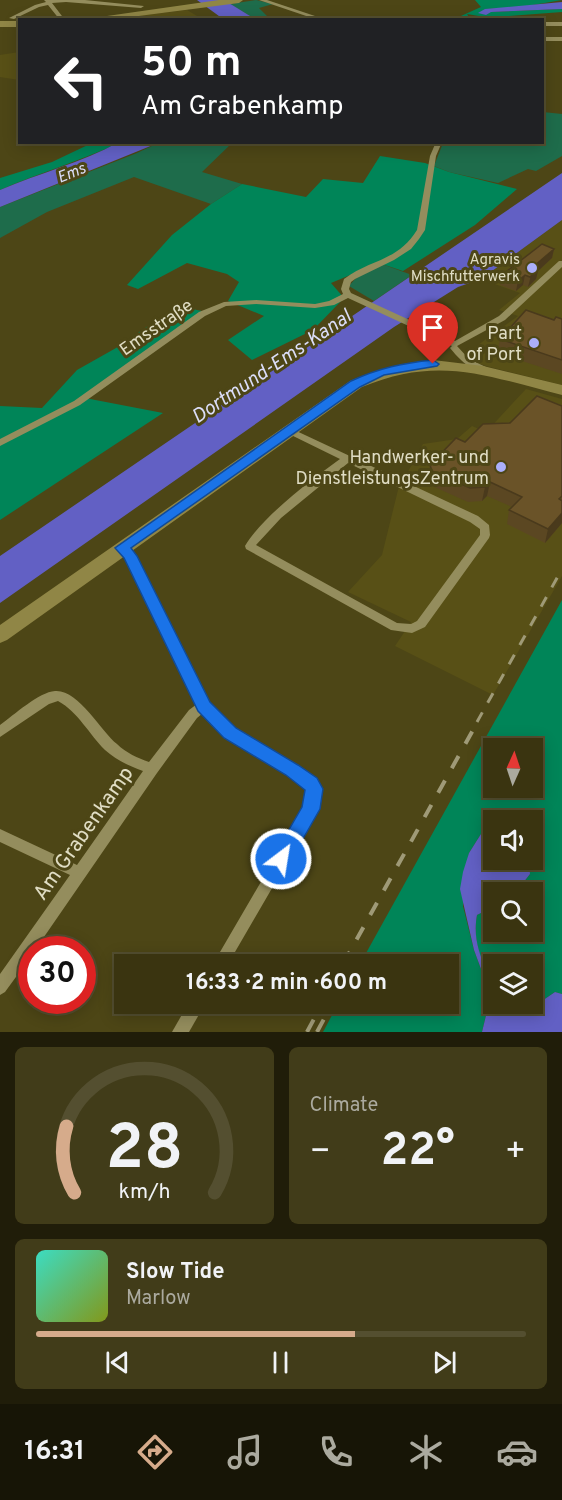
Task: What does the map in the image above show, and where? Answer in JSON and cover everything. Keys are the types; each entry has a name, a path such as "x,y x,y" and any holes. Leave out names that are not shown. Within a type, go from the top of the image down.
{"main road":[{"path":"99,18 239,0"},
{"path":"0,24 16,21"},
{"path":"0,635 356,384 380,372 401,367 446,364 562,390"}],"street":[{"path":"20,18 37,6 66,0 141,6"},
{"path":"262,0 319,18"},
{"path":"48,2 61,18"},
{"path":"544,24 562,24"},
{"path":"544,39 562,39"},
{"path":"438,144 433,156 421,230 417,238 396,256 347,281 345,289 352,297 423,328 454,346 466,361 485,371"},
{"path":"446,364 454,346 502,318 562,263"},
{"name":"Emsstraße","path":"0,443 77,403 202,314 224,303 256,302 315,306 352,297"},
{"path":"290,431 474,519 485,528 485,535 421,624 412,629 395,627 250,546 251,542 272,522 347,459"},
{"path":"122,548 129,556 204,706 230,733 292,770 310,783 314,789 311,809 226,954"},
{"path":"0,732 45,700 53,696 62,697 70,702 104,741 118,753 152,769"},
{"name":"Am Grabenkamp","path":"0,987 152,769 193,714 204,706"},
{"path":"0,835 80,873"},
{"path":"180,1032 191,1014"}],"shaded area":[{"path":"187,10 200,18 122,18"},
{"path":"18,52 18,80 0,77 0,55"},
{"path":"562,220 562,385 472,361 471,350 518,316 499,310 520,293 481,279"},
{"path":"526,389 562,399 562,576 493,695 395,646 411,622 348,592 382,555 398,490 423,444 457,439 472,426 486,432"}],"green space":[{"path":"256,0 273,4 259,8 269,18 253,18 230,4"},
{"path":"475,0 562,0 521,7 486,9 491,12 562,9 562,12 500,18 467,14 469,18 456,18 481,7"},
{"path":"544,112 562,114 562,156 536,171 528,169 498,183 449,172 434,166 443,144 544,144"},
{"path":"90,144 117,144 0,190 0,178 52,162"},
{"path":"156,144 231,144 202,172 242,184 211,204 134,177 47,212 0,238 0,207"},
{"path":"380,156 425,163 449,172 517,189 475,225 403,271 379,263 331,283 344,298 313,330 252,360 228,340 264,316 228,301 239,282 227,274 187,263 138,289 127,285 172,235 211,204 242,184 306,197 323,179 363,183"},
{"path":"379,263 412,275 374,301 349,286 355,279"},
{"path":"177,306 202,311 85,398 163,413 0,520 0,406 42,408 77,370 116,348"},
{"path":"562,600 562,994 555,992 543,1000 543,954 483,954 483,966 477,943 476,925 477,915 483,912 483,942 543,942 543,882 524,882 530,874 530,870 543,870 543,810 483,810 483,831 469,853 463,906 483,974 483,1014 486,1014 482,1032 323,1032 333,1014 459,1014 459,954 366,954 483,742 483,798 543,798 543,738 485,738"}],"water":[{"path":"197,0 224,0 253,18 222,18"},
{"path":"562,2 562,9 491,12 486,15 478,13 485,9"},
{"name":"Ems","path":"115,144 156,144 0,207 0,190 90,156"},
{"path":"562,173 562,220 481,279 458,287 394,327 0,603 0,556"},
{"path":"483,831 483,870 530,870 530,874 524,882 483,882 483,912 477,915 476,928 483,962 483,974 474,950 460,889 469,853"},
{"path":"555,992 562,994 562,1032 482,1032 486,1014 543,1014 543,1000"}],"building":[{"path":"542,244 554,249 533,267 538,269 530,277 525,275 518,281 502,275"},
{"path":"526,310 554,320 556,317 562,319 562,360 500,339"},
{"name":"Handwerker- und DienstleistungsZentrum","path":"537,396 562,406 562,496 559,499 562,501 562,513 548,529 509,510 522,497 490,482 485,487 470,488 432,471 430,465 456,438 465,442 483,424 510,423"}],"railway":[{"path":"477,722 562,569"},
{"path":"349,954 478,721"},
{"path":"307,1032 317,1014"},
{"path":"317,1032 327,1014"}],"place":[{"name":"Agravis Mischfutterwerk","path":"532,268"},
{"name":"Part of Port","path":"534,343"},
{"name":"Handwerker- und DienstleistungsZentrum","path":"501,467"}],"route":[{"path":"281,859 311,809 314,789 310,783 292,770 239,740 204,706 129,556 122,548 356,384 380,372 401,367 433,364"}],"water label":[{"name":"Dortmund-Ems-Kanal","path":"271,366"}]}
